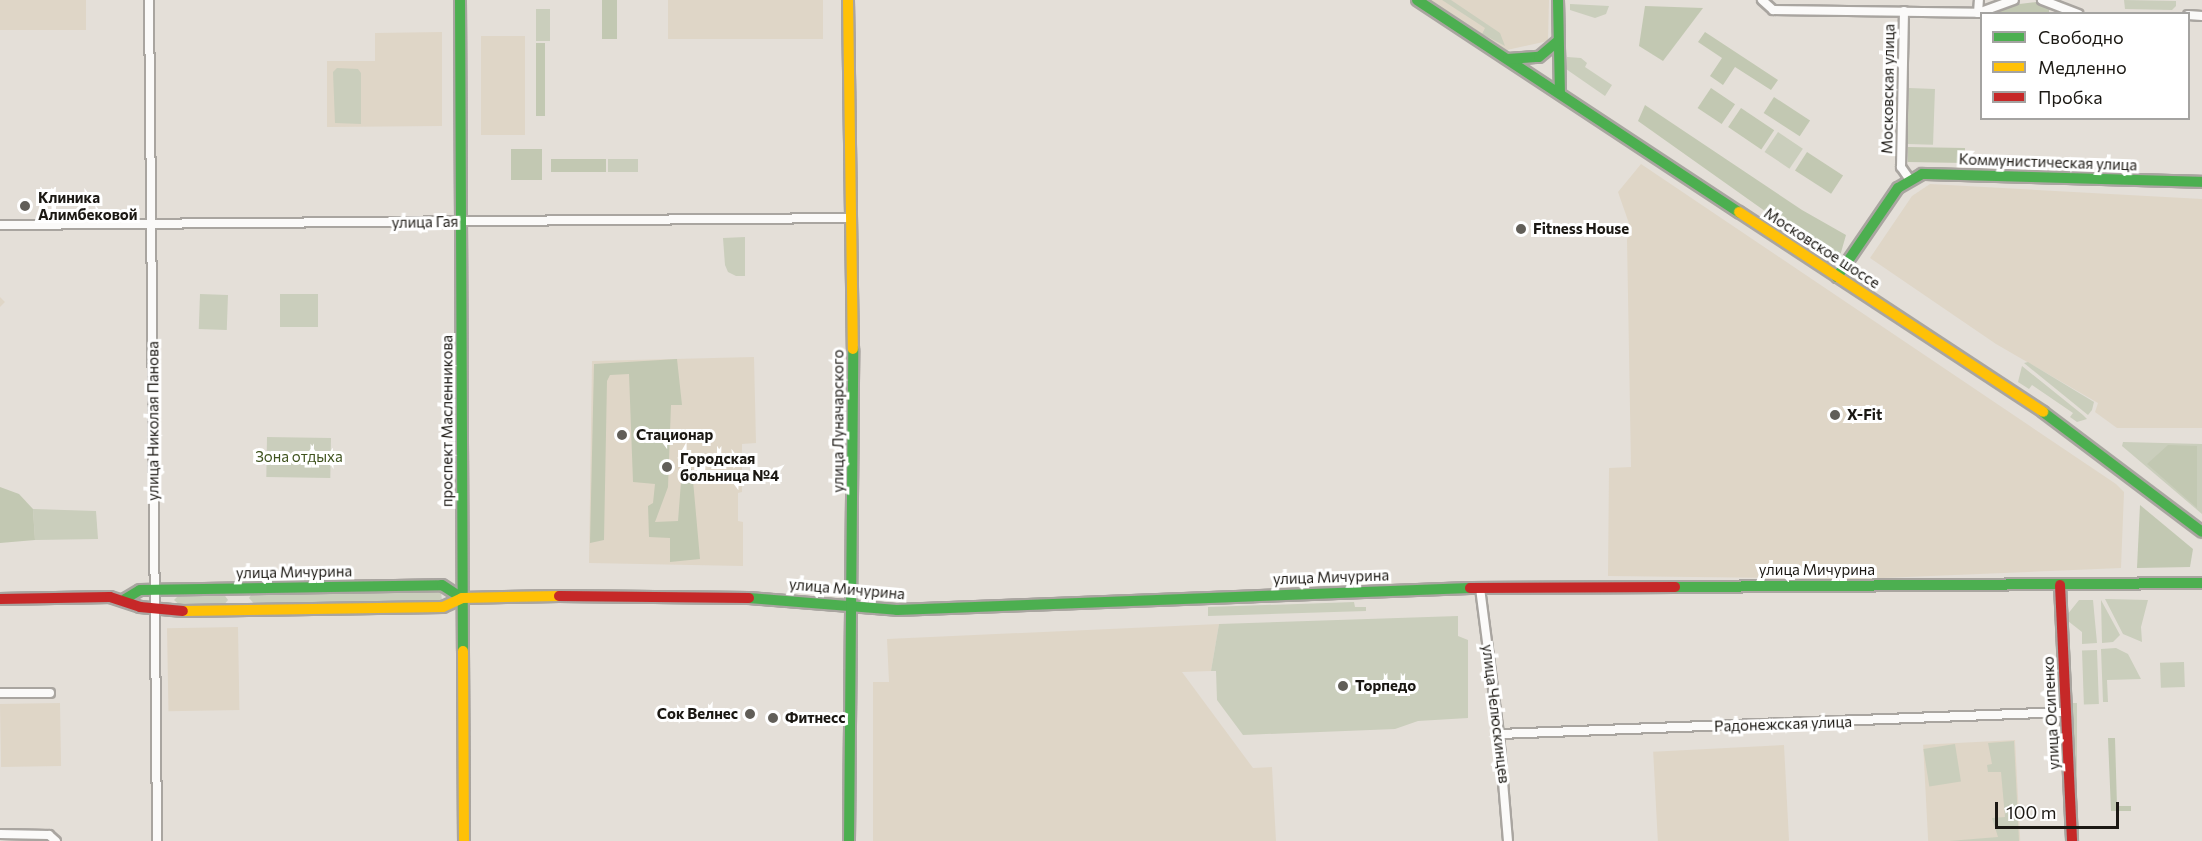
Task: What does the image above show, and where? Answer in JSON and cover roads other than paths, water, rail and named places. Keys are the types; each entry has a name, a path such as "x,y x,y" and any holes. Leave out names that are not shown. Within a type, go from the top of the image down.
{"main road":[{"name":"проспект Масленникова","path":"460,0 464,841"},
{"name":"улица Луначарского","path":"848,0 854,404 849,841"},
{"name":"Московское шоссе","path":"1417,0 2103,453 2202,532"},
{"path":"1558,0 1560,93"},
{"path":"1508,59 1539,57 1558,41"},
{"name":"Коммунистическая улица","path":"1837,277 1898,188 1928,173 2202,182"},
{"name":"улица Мичурина","path":"0,599 125,599 153,609 443,607 462,598 727,598 897,610 1480,588 2202,584"},
{"name":"улица Мичурина","path":"125,599 140,590 152,589 442,585 462,598"},
{"name":"улица Осипенко","path":"2060,585 2072,841"}],"street":[{"name":"улица Николая Панова","path":"149,0 152,224 152,589 157,841"},
{"path":"1762,0 1773,10 1978,13 1978,0"},
{"path":"1981,12 2014,0"},
{"path":"2042,0 2073,12"},
{"name":"Московская улица","path":"1904,12 1901,167 1910,180"},
{"name":"улица Гая","path":"0,225 850,218"},
{"name":"улица Челюскинцев","path":"1480,588 1499,734 1508,841"},
{"path":"0,693 50,693"},
{"name":"Радонежская улица","path":"1499,734 2066,712"},
{"path":"0,834 49,835 56,841"}],"place":[{"name":"Клиника Алимбековой","path":"25,206"},
{"name":"Fitness House","path":"1521,229"},
{"name":"X-Fit","path":"1835,415"},
{"name":"Стационар","path":"622,435"},
{"name":"Городская больница №4","path":"667,467"},
{"name":"Торпедо","path":"1343,686"},
{"name":"Сок Велнес","path":"750,714"},
{"name":"Фитнесс","path":"773,718"}],"park label":[{"name":"Зона отдыха","path":"299,457"}]}
